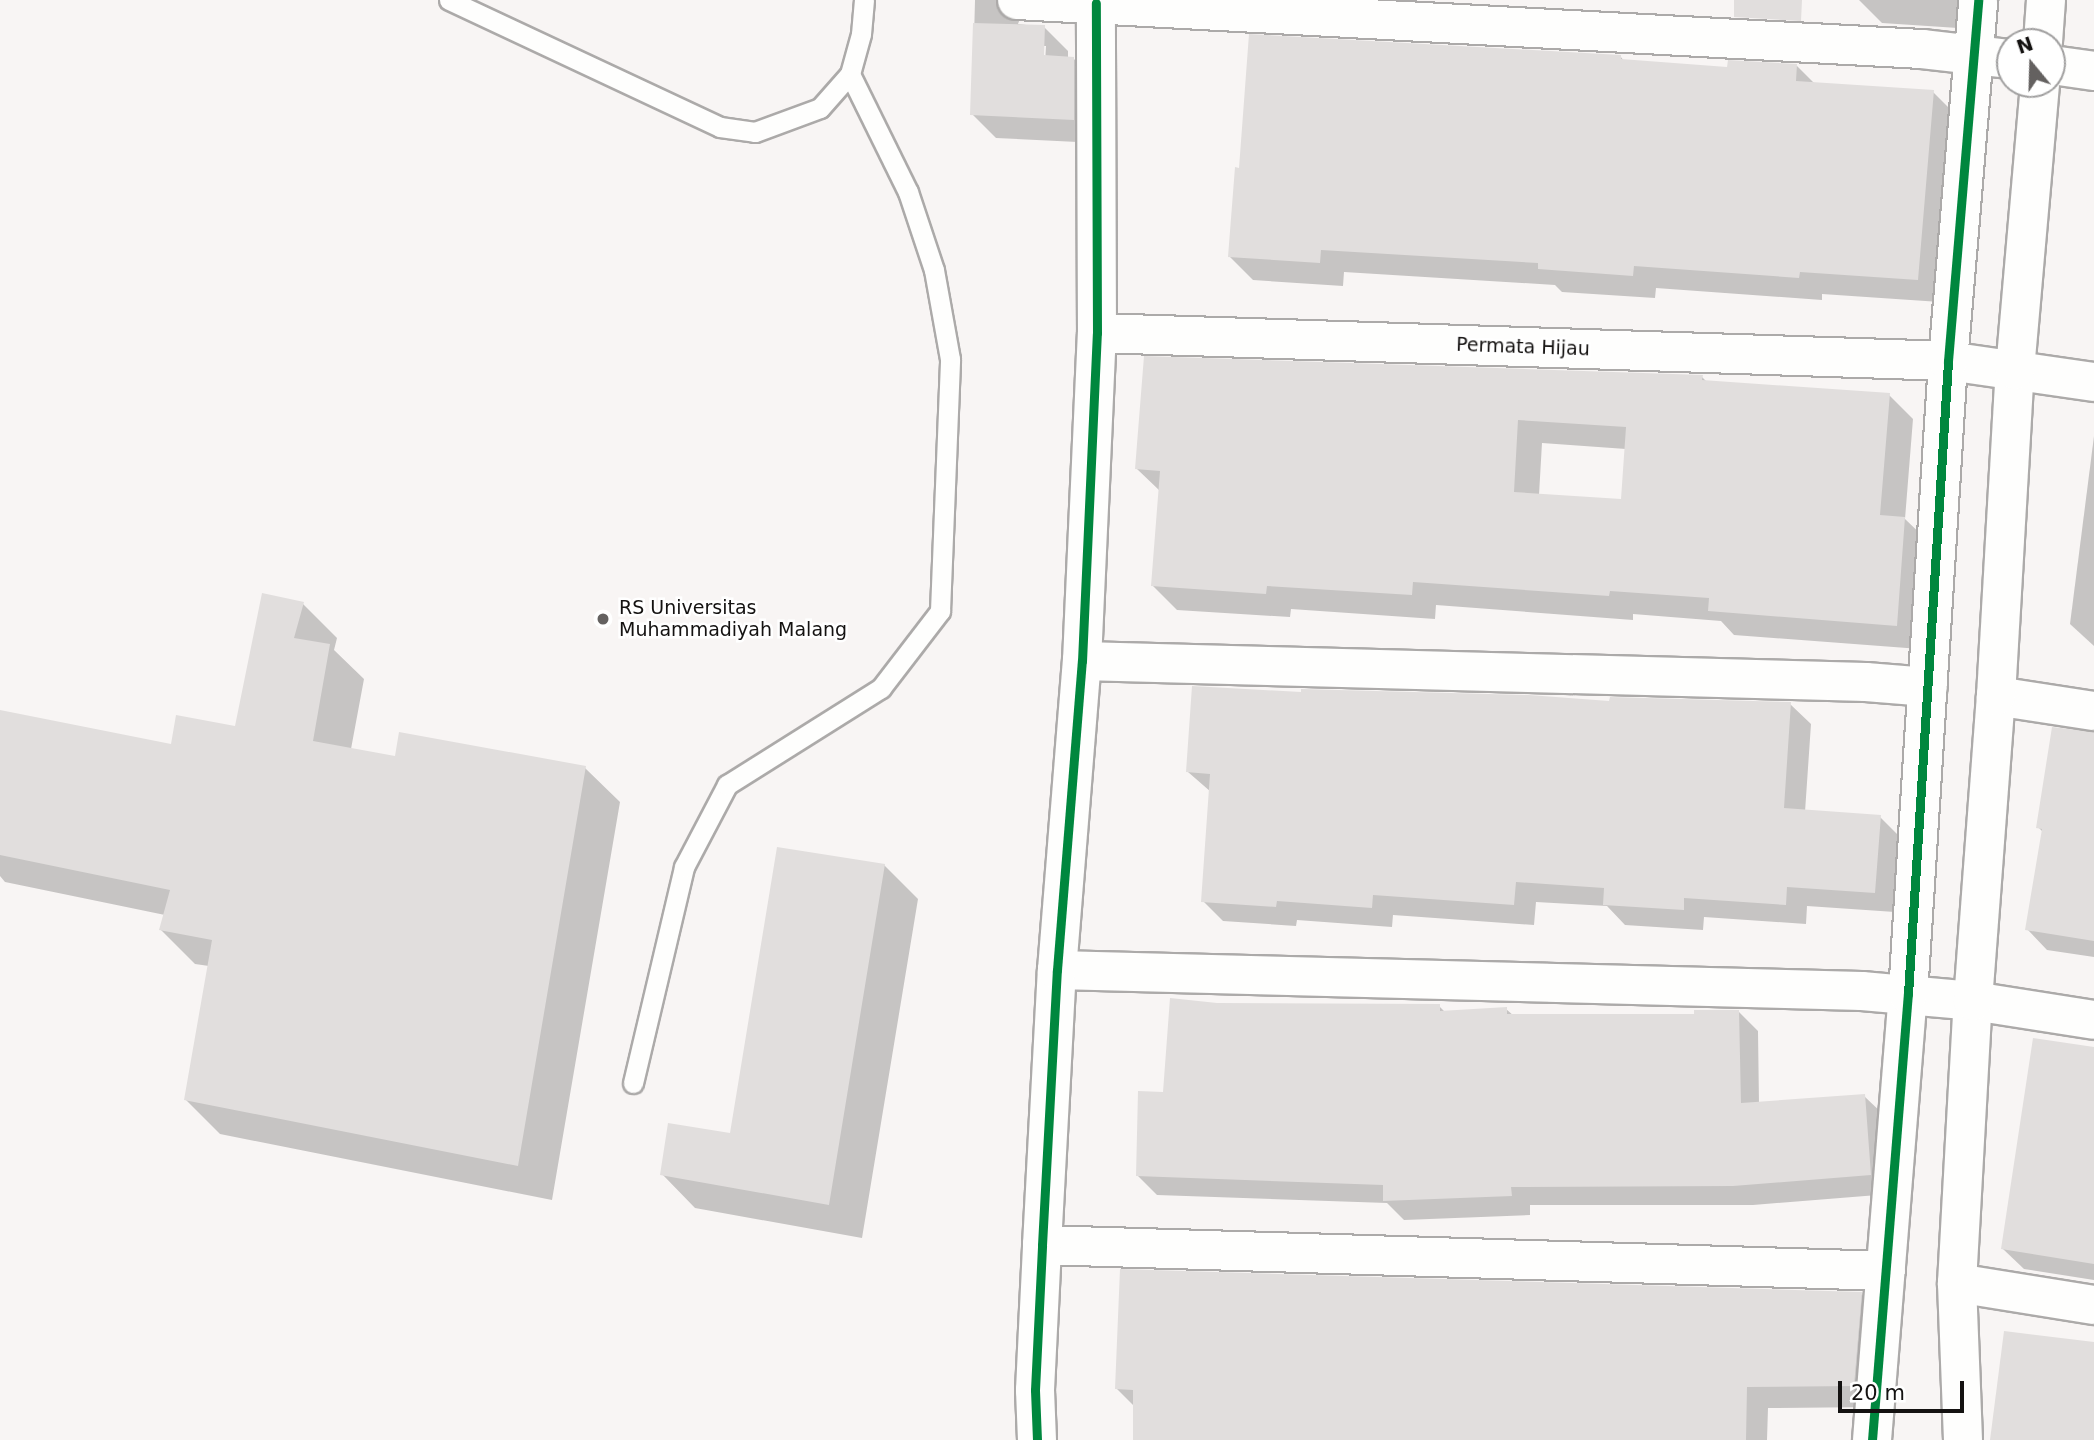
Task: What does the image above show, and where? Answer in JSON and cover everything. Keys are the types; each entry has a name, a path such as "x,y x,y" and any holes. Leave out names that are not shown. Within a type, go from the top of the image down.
{"street":[{"path":"1017,0 1908,48 1992,57"},
{"path":"1871,1440 1908,994 1948,361 1992,57 1978,0"},
{"path":"2044,28 2046,0"},
{"path":"1037,1440 1035,1390 1042,1245 1057,970 1082,660 1097,333 1096,3"},
{"path":"2066,67 2094,71"},
{"path":"1963,1440 1957,1283 2015,370 2039,98"},
{"name":"Permata Hijau","path":"1097,333 1948,361 2094,382"},
{"path":"1082,660 1852,682 1928,687"},
{"path":"1996,696 2094,711"},
{"path":"1057,970 1908,994 1973,1000 2094,1020"},
{"path":"1042,1245 1886,1271"},
{"path":"1957,1283 2094,1305"}],"lane":[{"path":"449,0 720,127 755,132 789,122 820,108 850,74 861,34 864,0"},
{"path":"633,1083 684,867 727,785 881,688 940,611 950,359 934,270 908,192 850,74"}],"building":[{"path":"1734,0 1802,0 1801,21 1734,17"},
{"path":"973,23 1045,25 1044,55 1074,57 1074,120 970,115"},
{"path":"1249,34 1621,55 1621,59 1727,67 1728,60 1797,64 1796,81 1934,90 1918,280 1800,272 1799,278 1634,266 1633,276 1538,269 1538,263 1321,250 1320,263 1228,257 1235,167 1239,168"},
{"path":"1144,356 1703,375 1702,380 1890,393 1880,515 1905,517 1897,626 1708,611 1709,598 1610,591 1609,596 1413,582 1412,595 1267,586 1266,594 1151,586 1160,471 1135,469","holes":["1518,420 1626,427 1621,499 1514,492"]},
{"path":"262,593 304,602 294,638 330,644 313,741 395,756 399,732 586,766 518,1166 184,1100 212,940 159,930 170,890 0,855 0,710 171,744 176,715 235,726"},
{"path":"1192,686 1301,692 1301,689 1529,695 1609,701 1610,697 1791,702 1784,808 1881,815 1875,893 1787,887 1786,905 1684,898 1684,910 1603,905 1604,888 1516,882 1514,905 1373,895 1372,908 1277,901 1276,907 1201,902 1210,774 1186,772"},
{"path":"2052,727 2094,732 2094,941 2025,930 2042,829 2036,828"},
{"path":"777,847 885,864 829,1205 660,1175 668,1123 730,1133"},
{"path":"1170,998 1217,1003 1440,1004 1440,1011 1507,1007 1507,1014 1694,1014 1694,1010 1739,1010 1741,1103 1865,1094 1871,1175 1733,1186 1511,1187 1512,1196 1383,1201 1383,1185 1136,1176 1138,1091 1163,1092"},
{"path":"2033,1038 2094,1047 2094,1264 2001,1249"},
{"path":"1120,1269 1862,1292 1854,1386 1747,1387 1746,1440 1133,1440 1133,1390 1115,1389"},
{"path":"2004,1331 2094,1342 2094,1440 1990,1440"}],"cycle path":[{"path":"1872,1440 1908,994 1948,361 1978,0"},
{"path":"1037,1440 1035,1390 1042,1245 1057,970 1082,661 1097,333 1096,3"}],"place":[{"name":"RS Universitas Muhammadiyah Malang","path":"603,619"}]}
